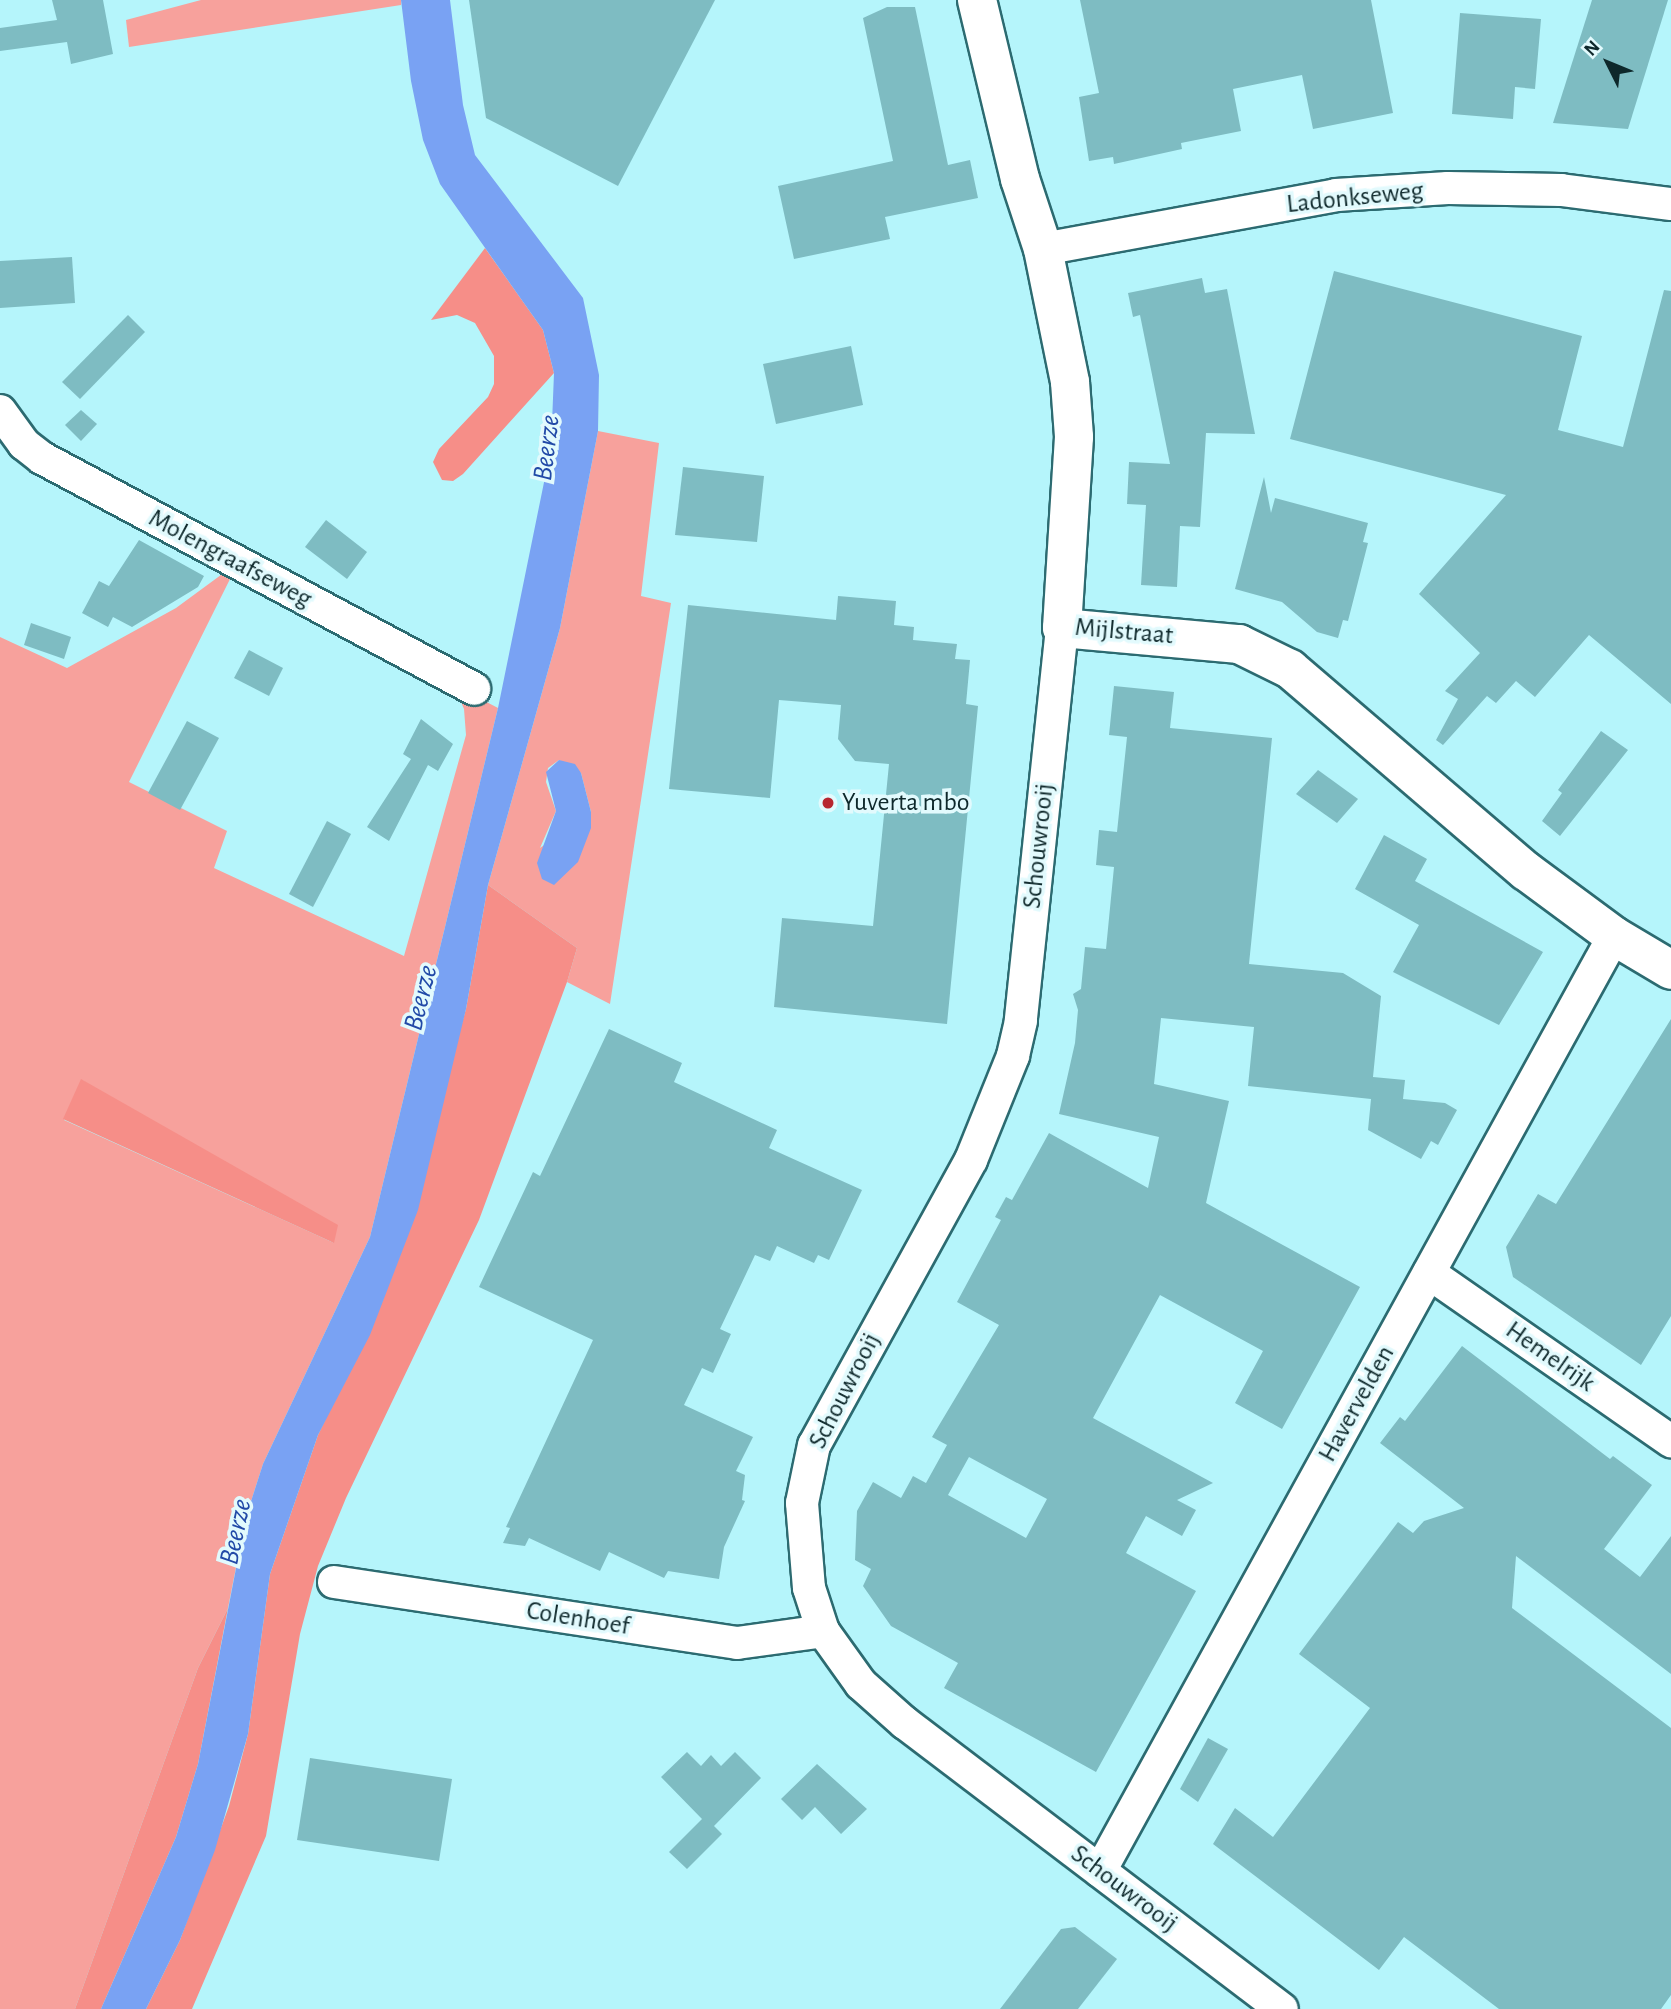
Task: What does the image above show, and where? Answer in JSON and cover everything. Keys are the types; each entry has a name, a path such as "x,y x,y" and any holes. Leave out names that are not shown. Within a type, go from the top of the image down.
{"main road":[{"name":"Mijlstraat","path":"977,0 1020,179 1042,249 1070,382 1074,437 1062,628 1240,644 1290,669 1526,871 1614,936 1671,970"}],"street":[{"name":"Ladonkseweg","path":"1042,249 1350,194 1448,188 1561,190 1671,204"},
{"name":"Molengraafseweg","path":"0,411 24,444 42,458 474,689"},
{"name":"Schouwrooij","path":"1062,628 1021,1021 1005,1083 971,1160 832,1408 814,1446 806,1481 802,1530 808,1588 823,1631 861,1684 905,1723 1282,2009"},
{"name":"Havervelden","path":"1100,1871 1614,936"},
{"name":"Hemelrijk","path":"1429,1273 1671,1441"},
{"name":"Colenhoef","path":"334,1582 737,1643 823,1631"}],"shaded area":[{"path":"201,0 401,0 401,5 129,47 126,20"},
{"path":"485,248 543,330 554,373 463,474 453,481 442,480 433,462 439,449 488,397 494,384 494,356 475,323 457,315 431,320"},
{"path":"598,431 659,443 641,596 671,603 610,1004 567,982 577,948 488,885 560,628","holes":["559,760 581,773 591,812 540,848 556,811 546,782 548,768"]},
{"path":"225,572 232,575 129,782 227,831 214,868 404,956 466,735 464,709 454,685 498,708 370,1237 263,1464 246,1517 228,1608 198,1668 75,2009 0,2009 0,637 67,668 176,608","holes":["82,1080 334,1243 64,1120"]},
{"path":"488,885 577,948 567,982 479,1220 346,1498 318,1566 300,1634 266,1836 192,2009 146,2009 180,1940 229,1806 248,1734 270,1574 318,1435 383,1300 466,1009"},
{"path":"81,1079 338,1225 334,1243 63,1119"},
{"path":"228,1608 198,1764 176,1837 101,2009 75,2009 198,1668"}],"water":[{"path":"401,0 450,0 463,105 475,155 583,298 599,375 598,431 560,628 488,885 466,1009 418,1210 370,1335 318,1435 270,1574 248,1734 215,1850 180,1940 146,2009 101,2009 176,1837 198,1764 246,1517 263,1464 370,1237 498,708 551,448 554,373 543,330 440,184 423,140 411,81"},
{"path":"559,760 575,764 581,773 591,812 591,828 578,862 554,885 542,879 537,863 556,811 546,772"}],"building":[{"path":"52,0 103,0 113,54 71,64 67,42 0,51 0,28 57,20"},
{"path":"469,0 715,0 618,186 486,118"},
{"path":"1080,0 1371,0 1393,113 1313,129 1302,75 1233,89 1241,131 1181,143 1182,149 1114,164 1113,157 1089,161 1079,97 1099,93"},
{"path":"1592,0 1668,0 1628,129 1553,123"},
{"path":"887,7 915,7 948,165 970,160 978,198 885,217 890,239 794,259 778,186 893,161 863,18"},
{"path":"1460,13 1541,19 1535,89 1515,87 1513,119 1452,114"},
{"path":"72,257 75,303 0,308 0,261"},
{"path":"1334,271 1582,336 1558,430 1623,447 1664,290 1671,291 1671,704 1589,635 1535,697 1516,681 1496,703 1487,696 1443,745 1436,740 1458,699 1445,691 1480,653 1419,594 1506,495 1290,439"},
{"path":"1202,278 1205,293 1227,289 1255,434 1206,433 1200,527 1180,526 1177,587 1141,585 1146,505 1127,504 1129,462 1170,464 1140,315 1133,317 1128,293"},
{"path":"128,315 145,332 80,399 62,382"},
{"path":"851,346 863,405 776,424 763,364"},
{"path":"81,410 97,424 81,441 65,425"},
{"path":"683,467 764,476 757,542 675,535"},
{"path":"1264,477 1271,513 1275,498 1368,523 1363,542 1368,543 1348,621 1343,620 1338,638 1317,632 1282,602 1235,589"},
{"path":"326,520 367,552 347,579 305,547"},
{"path":"139,540 204,576 198,587 132,627 113,617 108,627 82,613 99,581 109,586"},
{"path":"838,596 896,601 894,625 914,627 913,640 957,644 955,659 970,660 966,704 978,706 947,1024 774,1007 782,918 873,926 889,764 855,761 838,739 841,705 779,700 770,798 669,789 688,605 836,620"},
{"path":"31,623 71,637 64,659 24,645"},
{"path":"249,650 283,668 269,696 234,678"},
{"path":"1114,686 1174,692 1170,728 1272,738 1249,964 1343,973 1381,996 1373,1077 1405,1080 1403,1099 1445,1103 1457,1110 1438,1145 1431,1141 1421,1159 1368,1130 1371,1099 1248,1086 1254,1027 1161,1018 1154,1084 1229,1101 1206,1203 1360,1287 1282,1429 1235,1403 1263,1351 1160,1295 1093,1418 1213,1483 1177,1500 1196,1510 1182,1536 1146,1516 1126,1553 1196,1591 1096,1772 944,1688 958,1663 891,1626 863,1586 871,1569 855,1560 857,1511 873,1482 901,1498 913,1476 926,1483 947,1445 932,1437 999,1325 957,1302 1001,1220 995,1217 1006,1197 1012,1200 1049,1133 1148,1188 1159,1137 1059,1114 1075,1043 1078,1010 1073,994 1081,989 1085,947 1106,949 1114,867 1096,865 1099,830 1117,832 1127,737 1109,735","holes":["969,1457 1047,1499 1026,1538 948,1495"]},
{"path":"421,719 453,744 438,771 428,765 389,841 367,827 411,759 403,754"},
{"path":"187,721 219,738 180,810 148,793"},
{"path":"1601,731 1628,750 1560,836 1542,821 1562,793 1558,790"},
{"path":"1318,770 1358,799 1337,823 1296,794"},
{"path":"327,821 351,834 313,907 289,894"},
{"path":"1384,835 1427,859 1415,881 1543,952 1499,1025 1393,972 1419,925 1355,889"},
{"path":"1671,1019 1671,1316 1641,1365 1513,1277 1506,1247 1538,1194 1556,1204"},
{"path":"609,1029 682,1063 674,1082 777,1130 769,1148 862,1190 829,1260 818,1255 814,1263 777,1246 770,1261 755,1255 720,1329 731,1334 713,1373 702,1368 684,1405 753,1437 736,1471 745,1475 742,1500 745,1501 724,1547 719,1579 668,1571 664,1578 609,1552 600,1571 529,1538 525,1546 503,1543 510,1528 506,1527 593,1340 479,1287 533,1172 540,1176"},
{"path":"1462,1346 1610,1459 1613,1456 1652,1485 1604,1549 1640,1577 1671,1536 1671,1674 1516,1556 1512,1608 1671,1728 1671,1995 1661,2009 1499,2009 1404,1937 1379,1970 1213,1844 1235,1808 1273,1837 1370,1708 1299,1654 1398,1522 1413,1533 1424,1521 1464,1508 1380,1443 1400,1417 1405,1421"},
{"path":"1208,1738 1228,1749 1198,1802 1180,1789"},
{"path":"687,1752 701,1766 711,1755 721,1766 735,1752 761,1778 714,1826 722,1834 687,1869 669,1852 702,1819 661,1777"},
{"path":"310,1758 452,1779 439,1861 297,1840"},
{"path":"817,1764 867,1809 841,1834 815,1807 802,1820 781,1799"},
{"path":"1075,1927 1117,1959 1078,2009 1000,2009 1061,1929"}],"place":[{"name":"Yuverta mbo","path":"828,803"}],"water label":[{"name":"Beerze","path":"547,448"},
{"name":"Beerze","path":"421,998"},
{"name":"Beerze","path":"236,1532"}]}
